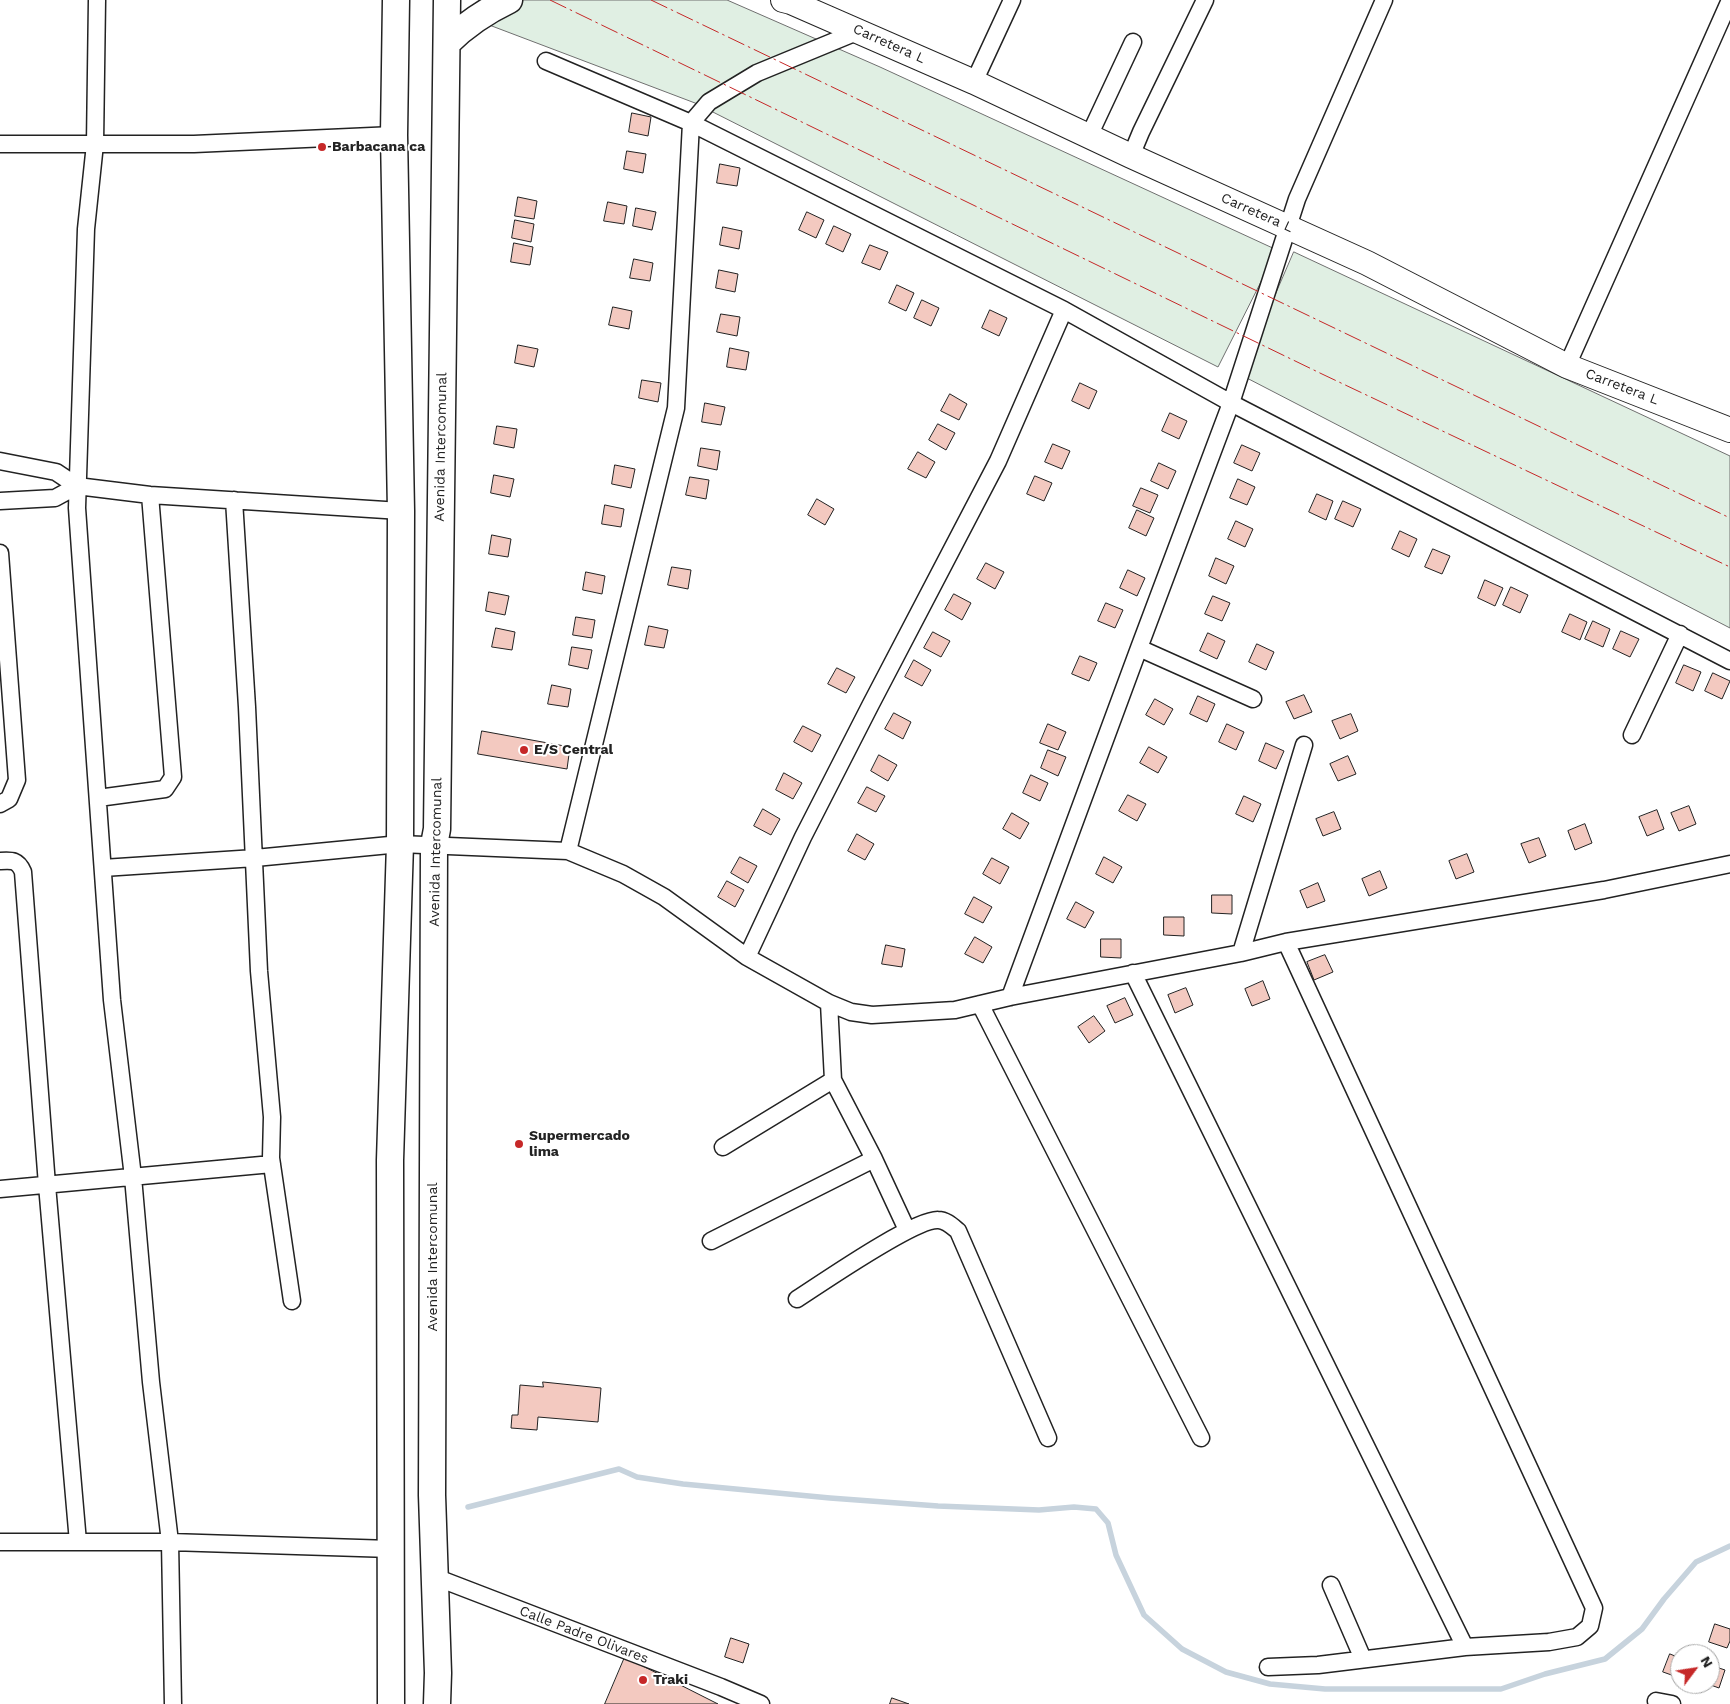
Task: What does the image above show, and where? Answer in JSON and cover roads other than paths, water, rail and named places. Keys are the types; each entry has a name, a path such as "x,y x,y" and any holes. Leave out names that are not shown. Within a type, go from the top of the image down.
{"main road":[{"path":"391,1704 390,1160 400,844 401,511 394,135 396,0"},
{"name":"Avenida Intercomunal","path":"437,1704 438,1673 432,1495 434,845 437,829 447,0"},
{"path":"447,43 466,24 509,0"}],"street":[{"path":"97,0 95,144 86,229 77,508 112,1000 133,1177 151,1382 170,1542 173,1704"},
{"path":"974,82 1012,0"},
{"path":"1131,156 1140,132 1205,0"},
{"path":"1010,997 1231,403 1305,178 1384,0"},
{"path":"1567,366 1730,0"},
{"name":"Carretera L","path":"789,1 974,82 1131,156 1367,263 1567,366 1730,430"},
{"path":"568,851 676,408 691,123 709,102 757,72 859,31"},
{"path":"1089,136 1133,42"},
{"path":"546,61 691,123 1064,310 1231,403 1730,661"},
{"path":"0,144 194,144 394,135"},
{"path":"747,957 803,837 998,461 1064,310"},
{"path":"0,461 56,472 77,486 150,495 401,511"},
{"path":"0,501 55,498 77,486"},
{"path":"98,798 165,789 173,777 150,495"},
{"path":"234,500 247,707 259,971 272,1117 272,1164 292,1301"},
{"path":"0,553 17,780 9,800 0,804"},
{"path":"1632,735 1680,634"},
{"path":"1139,648 1253,699"},
{"path":"1241,953 1304,745"},
{"path":"103,868 255,858 400,844 568,851 623,874 664,897 747,957 829,1003 851,1012 872,1015 955,1010 1010,997 1241,953 1286,942 1604,890 1730,864"},
{"path":"0,861 14,861 18,863 23,872 47,1185 78,1542"},
{"path":"1268,1666 1318,1665 1465,1647 1549,1642 1577,1638 1590,1626 1594,1608 1286,942"},
{"path":"1133,973 1465,1647"},
{"path":"829,1003 833,1080 874,1159 907,1230"},
{"path":"980,1004 1201,1438"},
{"path":"722,1147 833,1080"},
{"path":"711,1242 874,1159"},
{"path":"0,1189 272,1164"},
{"path":"796,1299 907,1230 937,1220 948,1223 958,1231 1048,1438"},
{"path":"0,1542 170,1542 391,1548"},
{"name":"Calle Padre Olivares","path":"435,1577 761,1704"},
{"path":"1331,1584 1364,1659"},
{"path":"1656,1701 1672,1704"}],"waterway":[{"path":"468,1507 619,1469 637,1477 683,1484 830,1498 938,1506 1039,1510 1074,1507 1096,1509 1108,1523 1116,1555 1144,1615 1182,1649 1226,1672 1270,1684 1325,1689 1501,1689 1545,1674 1605,1659 1642,1629 1664,1599 1696,1562 1730,1546"}],"place":[{"name":"Barbacana ca","path":"322,147"},
{"name":"E/S Central","path":"524,750"},
{"name":"Supermercado lima","path":"519,1144"},
{"name":"Traki","path":"643,1680"}]}
